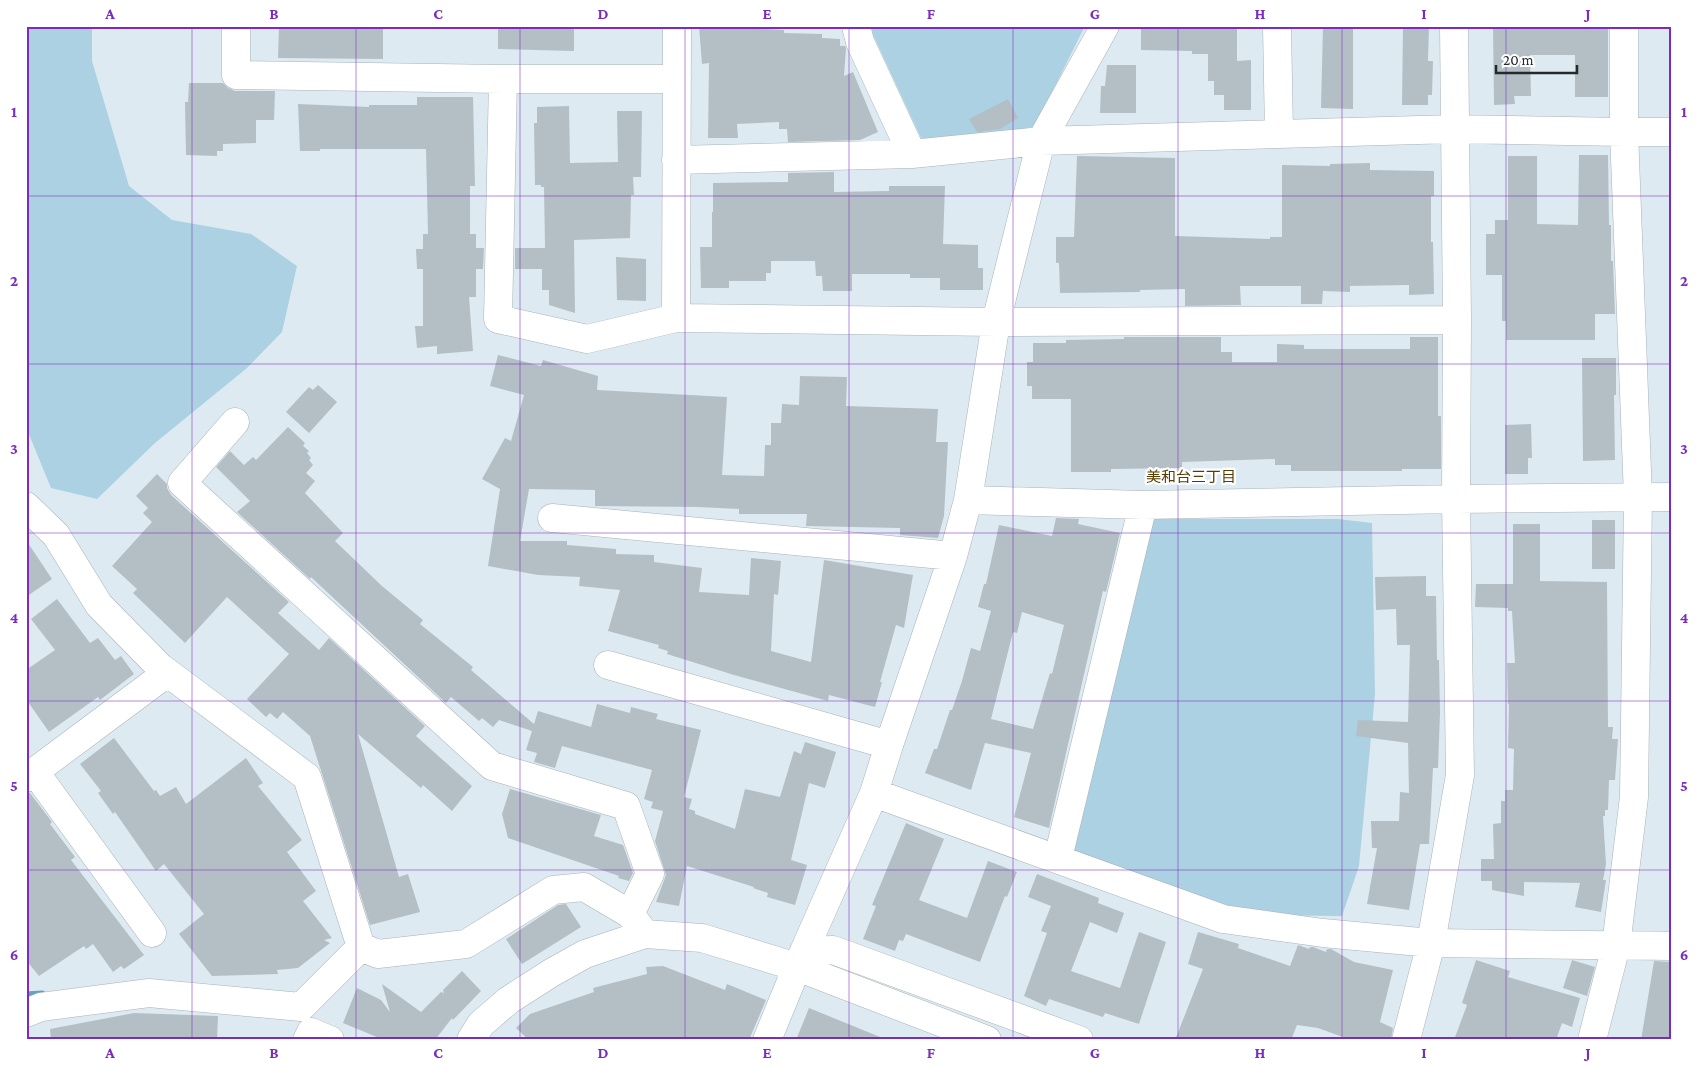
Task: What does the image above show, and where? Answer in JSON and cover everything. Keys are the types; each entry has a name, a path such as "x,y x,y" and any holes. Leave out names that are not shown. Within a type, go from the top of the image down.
{"street":[{"path":"236,26 236,75 503,79 677,79"},
{"path":"676,318 677,26"},
{"path":"856,26 860,42 912,154"},
{"path":"767,1040 874,792 953,556 968,500 996,322 1041,141 1105,26"},
{"path":"1277,26 1279,134"},
{"path":"1406,1040 1431,943 1460,776 1456,499 1457,320 1454,26"},
{"path":"1592,1040 1616,946 1634,797 1638,497 1624,132 1624,26"},
{"path":"503,79 498,319 588,339 676,318 996,322 1457,320"},
{"path":"676,160 912,154 1041,141 1454,129 1672,132"},
{"path":"235,422 182,483 492,766 626,806 650,874 638,924 551,973 509,1000 481,1024 471,1040"},
{"path":"968,500 1142,505 1672,497"},
{"path":"1058,858 1142,505"},
{"path":"26,506 56,535 99,605 168,673 307,777 361,947 378,954 466,944 553,890 584,887 638,924 801,959 987,1040"},
{"path":"552,518 953,556"},
{"path":"608,665 889,745"},
{"path":"152,933 30,775 168,673"},
{"path":"874,792 1223,919 1323,933 1431,943 1672,946"},
{"path":"26,1013 42,1007 149,993 301,1007 361,947"},
{"path":"801,959 833,950 1079,1040"},
{"path":"307,1040 311,1032 330,1040"}],"shaded area":[{"path":"26,26 92,26 92,61 129,186 172,220 251,234 297,266 282,332 247,368 155,443 97,499 51,488 26,427"},
{"path":"869,26 1085,26 1032,132 978,140 921,138"},
{"path":"1152,519 1338,519 1372,523 1375,694 1359,866 1342,916 1254,915 1071,850"}],"building":[{"path":"279,26 383,26 383,59 278,58"},
{"path":"498,26 574,26 574,51 498,49"},
{"path":"699,26 736,26 736,28 784,30 784,33 822,34 822,38 840,39 840,46 845,46 846,48 844,76 853,72 878,132 860,140 788,142 787,129 779,129 779,122 737,124 738,138 708,138 709,63 702,64"},
{"path":"1141,26 1237,26 1237,61 1251,60 1251,110 1224,110 1224,95 1214,95 1214,81 1208,81 1208,54 1192,54 1192,51 1141,50"},
{"path":"1323,26 1353,26 1353,109 1321,108"},
{"path":"1403,26 1429,26 1428,61 1433,61 1432,95 1428,95 1428,105 1402,105"},
{"path":"1493,26 1608,26 1608,97 1575,97 1575,55 1530,55 1531,96 1514,96 1515,104 1494,105"},
{"path":"1107,65 1136,65 1136,113 1100,113 1101,86 1105,86"},
{"path":"189,83 223,83 235,91 275,91 274,120 256,120 256,143 223,144 223,151 217,151 217,156 186,155 185,102 188,102"},
{"path":"417,97 473,97 475,186 470,186 470,234 476,234 476,248 484,248 483,269 476,269 476,297 469,297 473,351 437,354 437,346 417,348 415,326 423,326 423,269 417,269 416,249 423,249 423,234 428,234 426,149 320,149 320,151 300,151 298,104 369,107 369,105 417,105"},
{"path":"1008,99 1018,118 1000,129 977,132 969,119"},
{"path":"569,106 570,163 618,162 617,111 642,111 641,177 633,177 634,195 631,195 630,238 574,240 575,313 549,305 549,290 542,290 542,269 515,269 515,248 545,248 544,187 535,185 534,123 537,123 537,107"},
{"path":"1579,155 1608,155 1609,225 1611,225 1611,261 1613,261 1615,314 1595,314 1595,340 1506,340 1506,321 1502,321 1502,275 1486,275 1486,234 1495,234 1495,220 1508,220 1508,156 1537,156 1537,224 1578,225"},
{"path":"1077,156 1175,158 1175,236 1270,239 1270,237 1282,237 1282,165 1330,166 1330,164 1370,163 1370,170 1434,171 1434,196 1431,196 1431,242 1433,242 1434,294 1409,295 1409,285 1350,286 1350,292 1323,291 1322,304 1301,304 1301,286 1240,286 1241,305 1185,306 1185,289 1140,290 1140,292 1060,293 1059,263 1056,263 1056,237 1074,237"},
{"path":"834,172 834,192 889,191 889,186 945,186 943,244 978,245 978,268 983,268 983,290 940,290 940,278 910,278 910,274 852,274 852,291 823,291 822,276 816,276 815,261 771,261 771,273 766,273 766,281 729,281 729,288 701,288 700,247 712,247 713,183 788,182 788,173"},
{"path":"616,257 646,259 646,301 617,300"},
{"path":"1124,337 1221,337 1221,352 1232,352 1232,362 1277,362 1277,344 1304,345 1304,349 1410,349 1410,337 1438,337 1438,416 1441,416 1441,469 1291,471 1291,465 1275,465 1275,459 1182,462 1182,468 1111,469 1111,472 1071,472 1071,399 1032,399 1032,386 1027,386 1027,362 1033,362 1033,343 1066,343 1066,340 1124,339"},
{"path":"498,355 541,366 543,360 598,376 597,390 727,397 722,475 764,476 765,445 771,445 771,423 781,423 782,404 799,405 800,376 847,377 846,406 938,409 936,442 948,442 944,516 938,538 900,535 900,528 806,526 807,514 739,514 739,509 698,507 595,506 595,490 529,489 520,541 567,541 567,545 616,549 616,554 654,555 654,562 702,568 699,592 749,595 751,558 781,561 778,595 774,594 771,651 811,662 824,560 913,575 904,628 896,625 875,707 829,695 828,701 734,675 667,654 668,651 658,648 659,645 608,631 620,590 579,586 580,577 538,575 488,566 500,489 482,479 505,438 511,441 524,395 490,386"},
{"path":"1582,358 1616,358 1616,395 1614,395 1615,460 1583,461"},
{"path":"318,385 337,402 309,433 286,412 309,387 313,390"},
{"path":"1531,424 1532,458 1528,458 1528,474 1505,474 1505,425"},
{"path":"288,427 305,443 303,446 309,451 307,453 311,458 309,460 313,465 306,473 315,481 305,493 343,533 335,541 382,586 423,620 420,624 473,667 471,670 534,724 538,711 591,727 597,704 630,713 631,707 658,714 656,719 701,730 684,797 692,799 689,809 695,811 695,814 735,829 745,789 780,797 794,751 801,754 805,742 836,752 825,788 809,783 791,860 807,865 795,905 767,897 768,893 754,887 687,866 679,906 656,902 666,875 655,841 663,811 651,808 653,802 644,799 652,770 562,746 555,768 534,762 537,753 526,750 532,731 499,720 493,727 482,718 479,721 451,697 446,703 311,577 310,579 237,512 250,501 216,467 230,451 244,465 253,457 256,460"},
{"path":"157,474 167,484 171,495 289,602 278,613 319,650 329,638 425,726 416,736 472,786 452,811 423,785 421,788 358,734 399,877 408,874 420,912 370,925 310,736 283,712 277,719 270,713 266,717 247,699 289,654 227,597 185,643 133,593 137,589 112,566 152,522 143,513 148,508 136,496"},
{"path":"1056,518 1079,519 1078,524 1120,533 1106,592 1103,591 1049,828 1014,817 1031,753 985,743 971,790 925,773 934,749 937,749 950,710 952,710 971,648 980,651 991,611 978,607 984,584 986,584 999,525 1052,536","holes":["1022,612 1064,625 1052,674 1050,673 1033,729 991,719 1013,632 1017,633"]},
{"path":"1592,520 1615,520 1615,569 1592,569"},
{"path":"1513,524 1540,524 1540,581 1607,582 1608,727 1613,727 1612,739 1618,739 1615,780 1609,780 1608,810 1605,810 1605,816 1603,816 1606,864 1603,880 1606,880 1601,912 1575,907 1580,883 1524,882 1524,896 1492,890 1492,881 1481,881 1481,859 1494,859 1493,824 1501,823 1501,801 1505,801 1505,790 1513,790 1514,749 1508,748 1509,704 1507,663 1515,663 1512,611 1508,611 1508,608 1475,607 1476,584 1513,584"},
{"path":"26,540 52,579 26,597"},
{"path":"1426,576 1426,596 1436,596 1440,713 1438,768 1433,768 1429,844 1420,844 1409,910 1367,904 1377,848 1372,848 1371,821 1399,821 1400,792 1409,793 1408,743 1356,736 1358,720 1408,722 1410,645 1397,645 1396,609 1376,610 1375,577"},
{"path":"57,599 90,643 98,638 115,660 121,656 134,674 100,700 98,697 49,732 26,699 26,670 55,650 31,619"},
{"path":"114,738 154,791 156,790 160,796 176,787 186,804 246,758 263,783 258,786 302,840 287,852 316,891 303,901 332,938 324,940 330,943 298,968 277,970 278,974 212,976 179,934 204,914 164,864 156,871 115,812 113,814 98,793 101,791 80,764"},
{"path":"510,789 601,815 594,836 623,845 633,873 629,881 508,838 502,814"},
{"path":"26,793 30,793 52,822 50,824 75,857 71,860 144,955 124,969 121,966 113,972 93,944 86,949 84,946 39,976 26,960"},
{"path":"906,823 944,839 919,900 967,918 988,861 1017,872 1007,897 1005,896 980,962 906,934 903,941 899,940 895,951 863,939 876,906 872,905"},
{"path":"1037,874 1099,898 1098,903 1124,913 1117,933 1090,922 1071,971 1120,988 1139,932 1166,942 1139,1024 1105,1013 1103,1017 1049,999 1046,1006 1024,996 1047,933 1041,931 1051,906 1028,897"},
{"path":"566,904 581,927 522,964 506,939 558,905"},
{"path":"1198,932 1239,944 1238,948 1290,966 1298,945 1309,949 1313,947 1326,952 1327,949 1331,949 1354,962 1393,970 1380,1022 1393,1028 1391,1040 1351,1040 1318,1028 1297,1025 1291,1040 1175,1040 1203,969 1188,964"},
{"path":"1476,960 1510,971 1508,977 1580,998 1572,1027 1562,1023 1556,1040 1454,1040 1467,1005 1462,1003"},
{"path":"1572,960 1595,967 1587,996 1563,988"},
{"path":"1654,961 1672,962 1672,1040 1641,1040"},
{"path":"663,966 725,990 727,984 766,1000 749,1040 529,1040 516,1028 530,1014 594,992 593,988 647,974 646,967"},
{"path":"462,971 481,991 453,1020 452,1018 435,1040 384,1040 343,1023 357,988 381,1000 390,1012 382,984 421,1012 441,992 444,993 443,990"},
{"path":"809,1008 885,1039 796,1040"},
{"path":"134,1013 218,1016 217,1040 51,1040 50,1029"}],"waterway":[{"path":"26,996 42,995"}],"district":[{"name":"美和台三丁目","path":"1191,477"}]}
